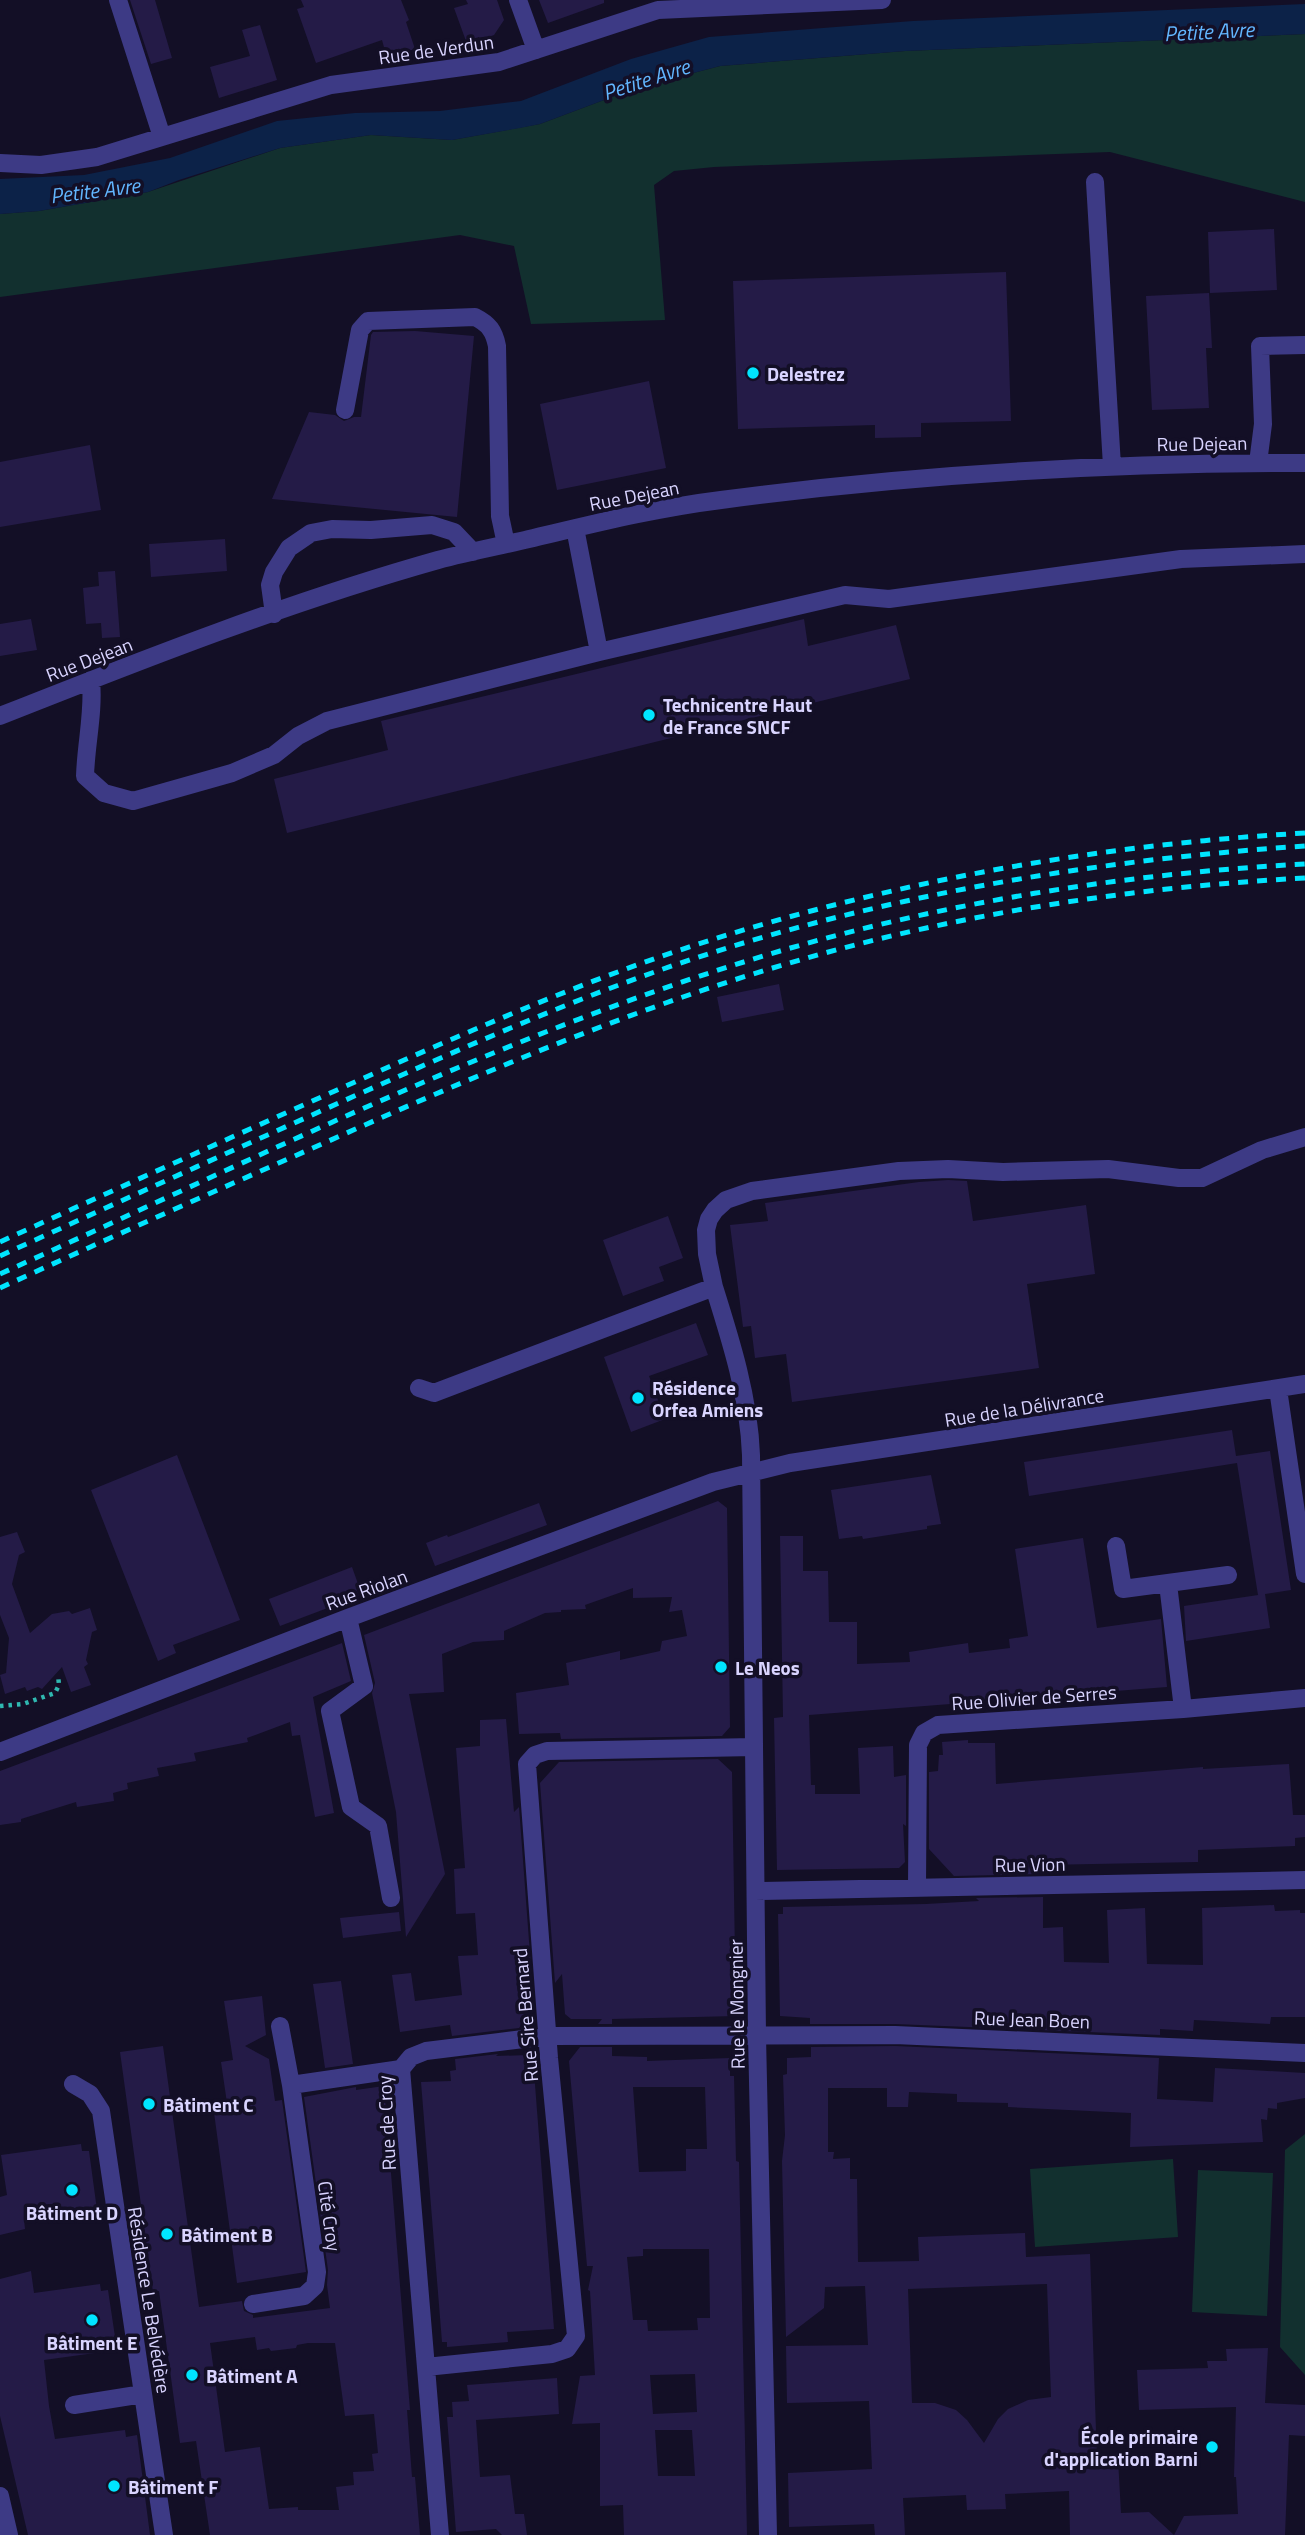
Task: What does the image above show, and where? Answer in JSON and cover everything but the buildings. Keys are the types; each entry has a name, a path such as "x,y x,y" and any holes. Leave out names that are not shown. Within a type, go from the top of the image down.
{"street":[{"path":"118,0 162,136"},
{"path":"518,0 536,50"},
{"name":"Rue de Verdun","path":"0,163 41,165 97,157 331,85 499,62 658,10 882,0"},
{"path":"1095,182 1112,466"},
{"path":"345,410 360,330 368,321 475,317 488,324 495,334 497,346 500,516 506,544"},
{"path":"1258,463 1263,424 1261,346 1305,345"},
{"name":"Rue Dejean","path":"0,716 274,614 440,559 575,528 719,500 933,478 1112,466 1305,463"},
{"path":"274,614 270,585 274,572 289,548 311,533 332,529 371,530 432,525 454,532 474,552"},
{"path":"575,528 599,652"},
{"path":"91,680 93,702 86,741 85,776 104,793 133,801 232,773 274,755 298,736 327,721 599,652 845,595 889,598 1181,558 1305,554"},
{"name":"Rue le Mongnier","path":"768,2535 757,2036 751,1439 734,1351 713,1287 707,1254 706,1230 709,1219 726,1200 752,1191 899,1171 1108,1169 1179,1178 1202,1178 1262,1150 1305,1136"},
{"path":"419,1388 434,1393 713,1287"},
{"name":"Rue de la Délivrance","path":"750,1472 790,1463 1305,1384"},
{"path":"1278,1389 1305,1574"},
{"name":"Rue Riolan","path":"0,1752 348,1618 713,1482 750,1472"},
{"path":"1116,1546 1123,1589 1227,1575"},
{"path":"1168,1584 1183,1709"},
{"path":"348,1618 364,1686 330,1711 351,1807 378,1826 391,1898"},
{"name":"Rue Olivier de Serres","path":"917,1887 918,1745 924,1733 938,1725 1305,1698"},
{"name":"Rue Sire Bernard","path":"426,2367 552,2354 567,2349 576,2336 548,2036 527,1765 536,1755 547,1751 754,1747"},
{"name":"Rue Vion","path":"755,1891 1305,1880"},
{"name":"Cité Croy","path":"253,2304 304,2296 316,2286 317,2272 291,2085 280,2026"},
{"name":"Rue Jean Boen","path":"757,2036 908,2035 1305,2053"},
{"name":"Rue de Croy","path":"440,2535 401,2069 411,2057 426,2051 548,2036 757,2036"},
{"path":"291,2085 401,2069"},
{"name":"Résidence Le Belvédère","path":"73,2084 90,2094 101,2111 164,2535"},
{"path":"74,2405 143,2394"},
{"path":"0,2496 9,2535"}],"path":[{"path":"0,1706 23,1704 55,1693 59,1685 58,1675"}],"green space":[{"path":"1305,34 1305,202 1110,152 714,167 674,171 654,185 665,320 531,324 514,246 460,235 0,297 0,214 39,211 148,192 280,148 371,135 452,140 540,124 636,88 720,66 905,51"},
{"path":"1305,2134 1305,2375 1280,2347 1285,2150"},
{"path":"1173,2159 1178,2237 1035,2247 1030,2169"},
{"path":"1198,2170 1273,2173 1267,2316 1192,2312"}],"water":[{"name":"Petite Avre","path":"1305,4 1305,34 905,51 720,66 636,88 540,124 452,140 371,135 280,148 148,192 39,211 0,214 0,179 84,175 170,158 277,121 355,113 440,111 521,101 631,59 709,37 913,21"}],"railway":[{"path":"0,1242 500,1019 674,952 829,906 986,872 1145,847 1305,833"},
{"path":"0,1256 483,1039 628,981 727,948 869,909 1013,880 1158,859 1305,846"},
{"path":"0,1274 276,1147 462,1066 651,993 747,961 884,924 1023,895 1164,876 1305,864"},
{"path":"0,1288 501,1066 622,1019 745,977 929,927 1053,904 1179,888 1305,878"}],"place":[{"name":"Delestrez","path":"753,373"},
{"name":"Technicentre Haut de France SNCF","path":"649,715"},
{"name":"Résidence Orfea Amiens","path":"638,1398"},
{"name":"Le Neos","path":"721,1667"},
{"name":"Bâtiment C","path":"149,2104"},
{"name":"Bâtiment D","path":"72,2190"},
{"name":"Bâtiment B","path":"167,2234"},
{"name":"Bâtiment E","path":"92,2320"},
{"name":"Bâtiment A","path":"192,2375"},
{"name":"École primaire d'application Barni","path":"1212,2447"},
{"name":"Bâtiment F","path":"114,2486"}]}
